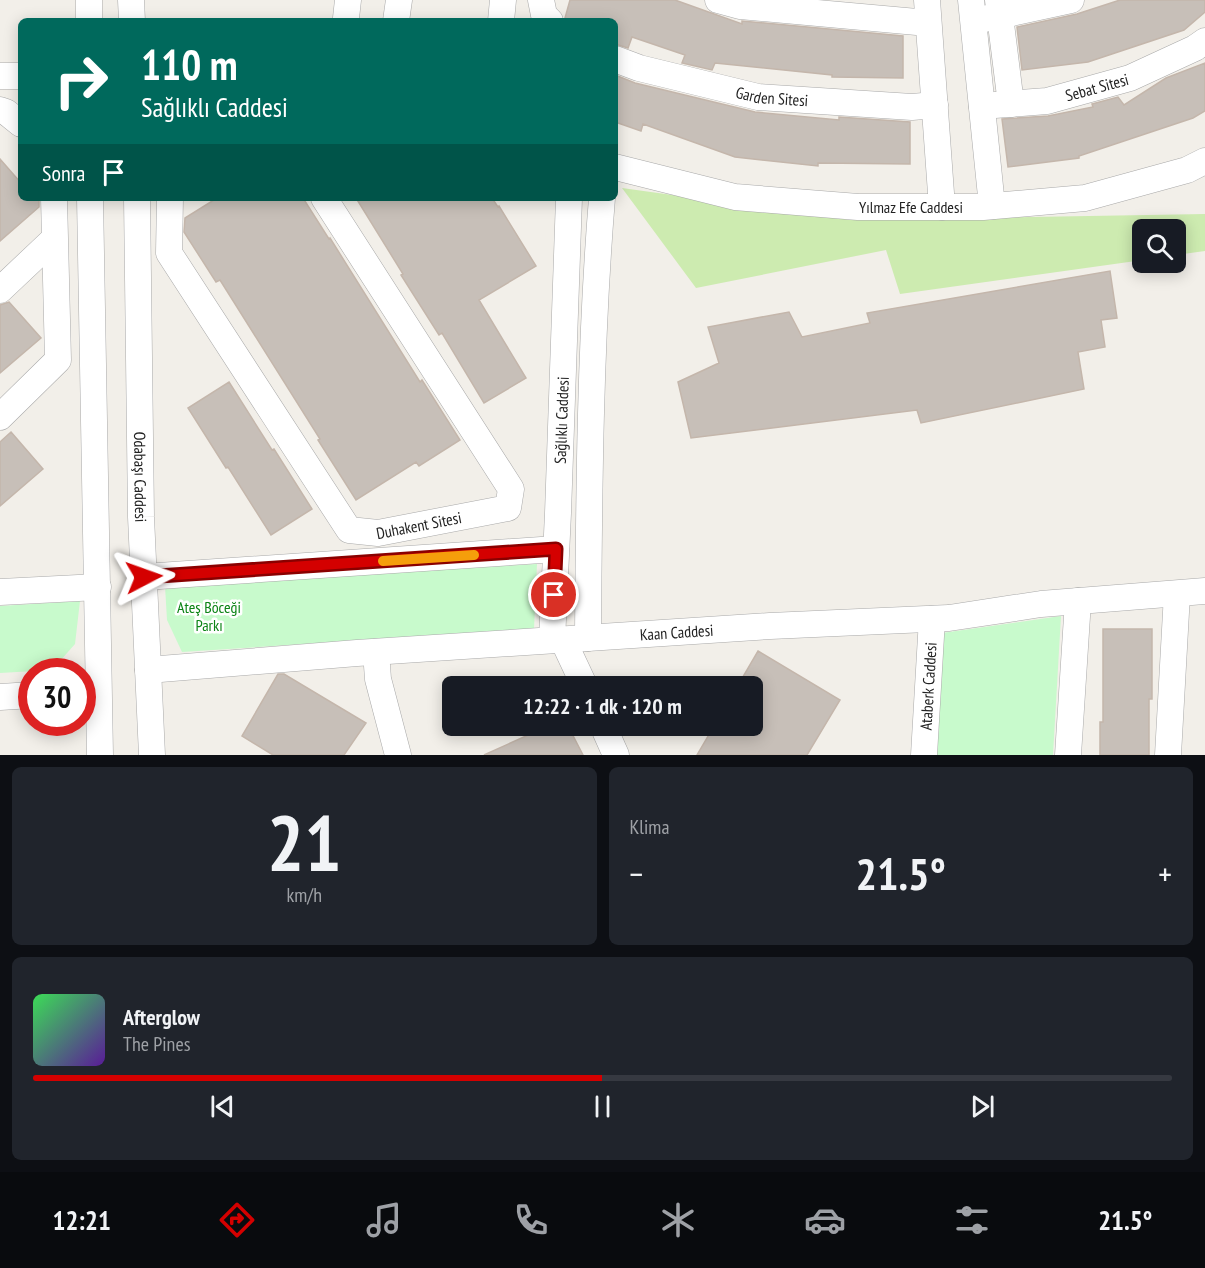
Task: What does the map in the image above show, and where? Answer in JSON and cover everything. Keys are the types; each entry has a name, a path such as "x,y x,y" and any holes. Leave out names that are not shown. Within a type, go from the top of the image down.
{"street":[{"path":"89,0 89,18"},
{"path":"131,0 132,18"},
{"path":"396,18 399,0"},
{"path":"501,18 503,0"},
{"path":"541,0 544,15 547,18"},
{"path":"718,0 741,6 928,12 942,207"},
{"path":"992,206 972,10 1071,0"},
{"path":"999,8 1011,104"},
{"name":"Sebat Sitesi","path":"982,106 1047,101 1130,78 1195,48 1205,41"},
{"name":"Garden Sitesi","path":"618,59 639,68 758,96 912,107 934,105"},
{"path":"0,75 18,76"},
{"path":"0,110 18,122"},
{"name":"Yılmaz Efe Caddesi","path":"618,168 735,197 858,207 942,207 992,206 1085,198 1187,170 1205,161"},
{"path":"0,417 58,360 54,201"},
{"path":"90,201 98,587 93,658"},
{"name":"Odabaşı Caddesi","path":"136,201 141,517 152,755"},
{"name":"Duhakent Sitesi","path":"171,201 169,254 349,530 378,533 508,508 511,489 326,201"},
{"name":"Sağlıklı Caddesi","path":"557,640 556,549 569,201"},
{"name":"Sağlıklı Caddesi","path":"588,638 594,317 602,201"},
{"path":"0,290 54,240"},
{"path":"144,577 556,549"},
{"path":"0,592 98,587"},
{"name":"Kaan Caddesi","path":"148,670 557,640 837,622 949,618 1041,604 1205,591"},
{"path":"1168,755 1177,594"},
{"path":"1068,755 1078,601"},
{"name":"Ataberk Caddesi","path":"924,755 932,619"},
{"path":"557,640 578,676"},
{"path":"376,652 378,679 398,755"},
{"path":"0,697 18,696"},
{"path":"96,727 100,755"},
{"path":"607,736 616,755"}],"green space":[{"path":"622,188 851,220 1205,214 1205,251 1186,254 1186,219 1132,219 1132,262 900,294 886,250 696,288"},
{"name":"Ateş Böceği Parkı","path":"537,564 534,629 182,652 167,620 165,586"},
{"path":"80,601 75,644 63,658 18,658 18,672 0,673 0,606"},
{"path":"1061,616 1053,755 933,755 942,633"}],"building":[{"path":"570,0 675,0 742,24 742,21 903,36 903,78 832,77 832,75 715,63 712,70 682,63 685,55 632,37 628,48 618,45 618,18 565,18"},
{"path":"1120,0 1205,0 1205,12 1184,30 1088,62 1022,70 1017,27 1077,14"},
{"path":"1205,63 1205,111 1193,118 1079,156 1079,158 1008,167 1002,119 1048,116 1093,107 1092,104 1118,97 1124,105 1166,78"},
{"path":"618,76 635,83 755,112 839,120 839,117 910,122 910,164 818,163 818,166 735,157 643,124 641,131 618,123"},
{"path":"0,159 18,180 18,201 39,201 39,207 0,241"},
{"path":"212,201 305,201 420,382 422,380 460,440 419,466 416,462 356,500 220,280 216,282 184,232 185,218"},
{"path":"358,201 494,201 536,266 479,300 526,378 484,403 442,333 439,335 401,275 403,274"},
{"path":"1110,271 1117,318 1101,320 1105,347 1078,352 1084,389 921,423 917,410 691,438 678,382 719,363 708,327 789,312 802,337 870,323 867,313"},
{"path":"9,302 41,338 0,373 0,305"},
{"path":"229,382 312,509 271,535 188,408"},
{"path":"11,432 43,469 0,506 0,442"},
{"path":"1103,629 1152,629 1149,755 1100,755 1100,722 1103,722"},
{"path":"758,651 840,700 807,755 697,755 708,736 763,736 763,676 743,676"},
{"path":"278,674 284,674 366,723 344,755 273,755 242,736"},
{"path":"526,736 573,736 583,755 484,755"}],"slow traffic":[{"path":"383,561 474,555"}],"route":[{"path":"144,577 556,549 554,595"}]}
